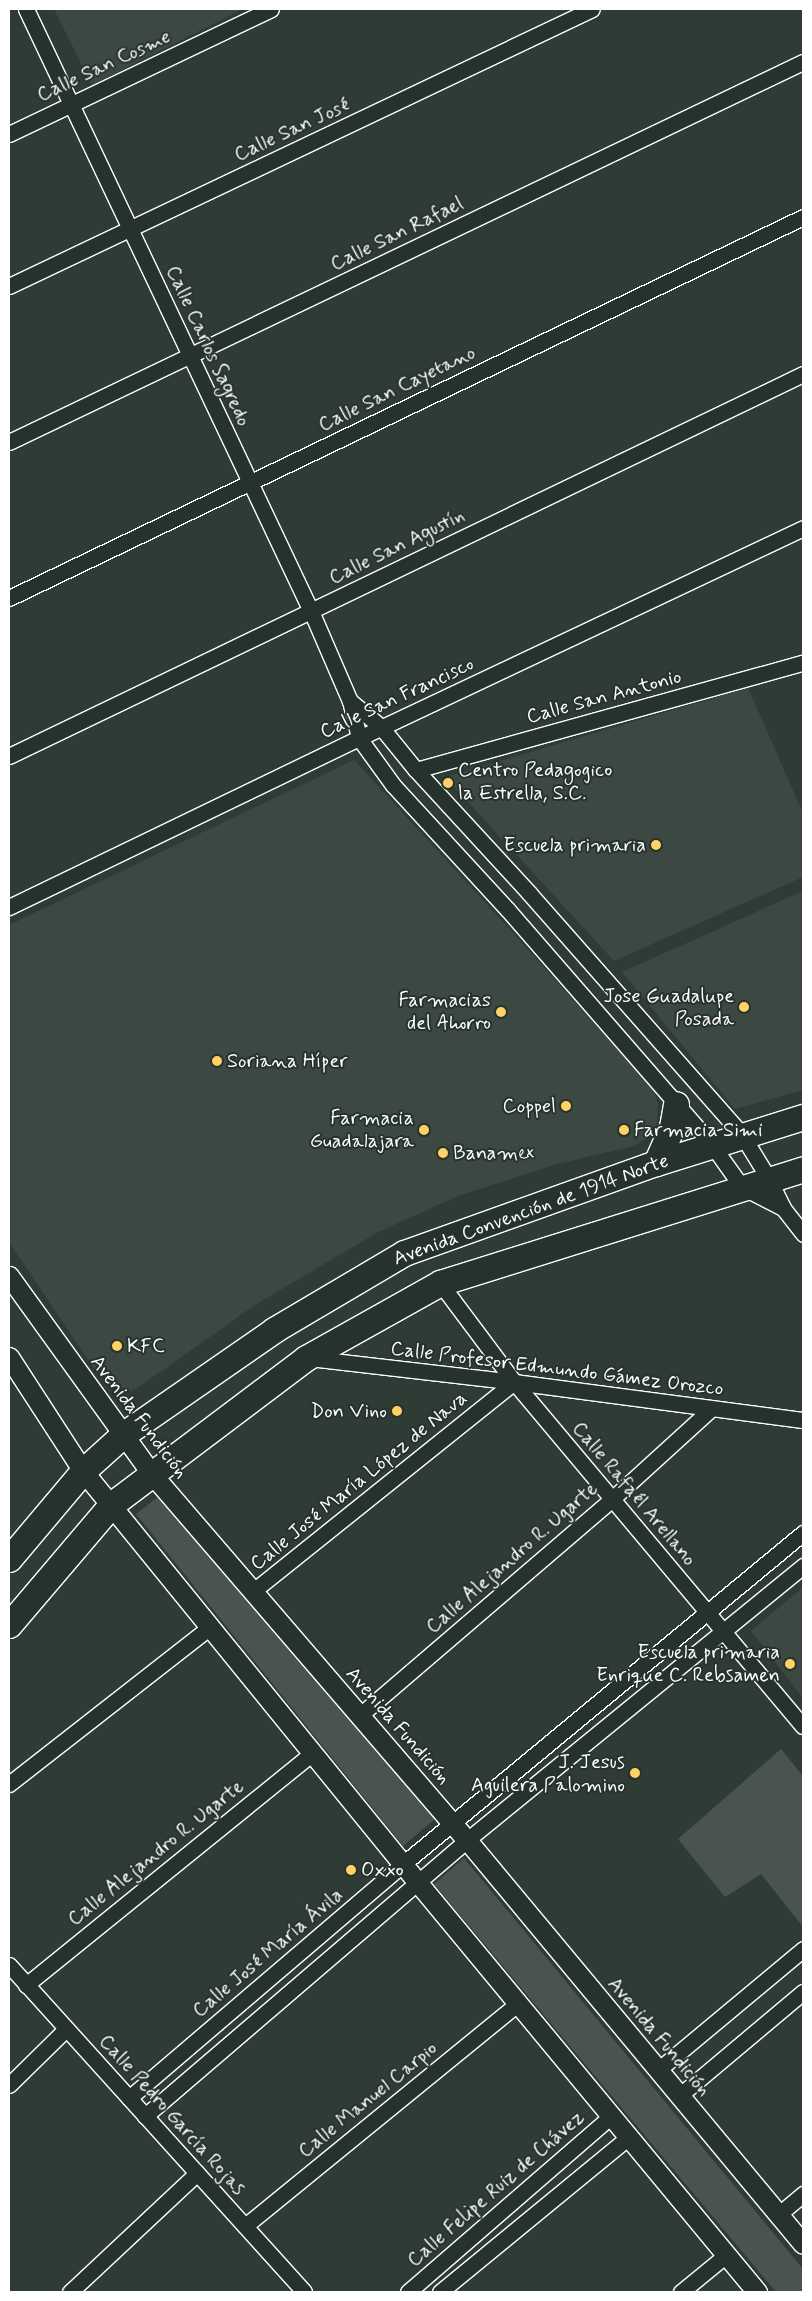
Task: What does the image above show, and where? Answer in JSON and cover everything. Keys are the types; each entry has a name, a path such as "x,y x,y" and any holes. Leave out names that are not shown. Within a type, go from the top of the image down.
{"main road":[{"path":"656,1163 672,1127 676,1104"},
{"name":"Avenida Convención de 1914 Norte","path":"9,1559 82,1471 124,1434 274,1330 404,1252 656,1163 803,1117"},
{"name":"Avenida Convención de 1914 Norte","path":"9,1625 111,1504 306,1358 440,1283 769,1178 803,1169"}],"street":[{"name":"Calle Carlos Sagredo","path":"26,9 312,610 350,701 359,738 393,785 508,910 712,1145 742,1187 783,1208"},
{"name":"Calle San Cosme","path":"9,134 271,9"},
{"name":"Calle San José","path":"9,286 592,9"},
{"name":"Calle San Rafael","path":"9,442 803,62"},
{"name":"Calle San Cayetano","path":"9,598 803,217"},
{"name":"Calle San Agustín","path":"9,756 803,374"},
{"name":"Calle San Francisco","path":"9,907 359,738 803,528"},
{"name":"Calle San Antonio","path":"416,770 803,663"},
{"name":"Calle Carlos Sagredo","path":"350,701 381,728 416,770 530,893 742,1135 769,1178 783,1208 803,1234"},
{"path":"508,910 530,893"},
{"name":"Avenida Fundición","path":"9,1276 151,1473 467,1840 803,2244"},
{"name":"Calle Rafaél Arellano","path":"440,1283 514,1382 803,1726"},
{"name":"Calle Profesor Edmundo Gámez Orozco","path":"306,1358 514,1382 803,1420"},
{"path":"10,1362 82,1471 111,1504 209,1628 517,2004 757,2292"},
{"name":"Calle José María López de Nava","path":"252,1592 514,1382"},
{"name":"Calle Alejandro R. Ugarte","path":"359,1716 612,1499 711,1409"},
{"name":"Calle José María Ávila","path":"129,2098 403,1864 803,1532"},
{"path":"145,2116 419,1884 467,1840 803,1566"},
{"path":"9,1784 209,1628"},
{"name":"Calle Alejandro R. Ugarte","path":"26,1985 312,1753"},
{"path":"658,2070 803,1949"},
{"name":"Calle Pedro García Rojas","path":"9,1965 304,2292"},
{"path":"679,2096 803,1992"},
{"name":"Calle Manuel Carpio","path":"245,2226 517,2004"},
{"path":"9,2085 66,2029"},
{"name":"Calle Felipe Ruiz de Chávez","path":"408,2292 611,2116"},
{"name":"Calle Felipe Ruiz de Chávez","path":"440,2292 629,2138"},
{"path":"70,2292 197,2173"},
{"path":"778,2214 803,2194"},
{"path":"681,2292 726,2255"}],"shaded area":[{"path":"54,9 243,9 92,85"},
{"name":"Escuela primaria","path":"748,688 803,813 803,877 614,961 445,777"},
{"path":"354,760 516,936 649,1085 655,1093 658,1104 657,1125 654,1134 634,1146 557,1164 458,1196 378,1232 255,1305 136,1389 128,1392 119,1391 94,1369 9,1242 9,925"},
{"path":"803,891 803,1090 735,1109 622,972"},
{"path":"163,1493 435,1819 403,1846 136,1514"},
{"name":"Escuela primaria Enrique C. Rebsamen","path":"803,1587 803,1698 751,1631"},
{"path":"781,1749 803,1776 803,1927 761,1874 725,1897 678,1839"},
{"path":"464,1858 803,2269 803,2292 776,2292 434,1884"}],"place":[{"name":"Centro Pedagogico la Estrella, S.C.","path":"448,783"},
{"name":"Escuela primaria","path":"656,845"},
{"name":"Jose Guadalupe Posada","path":"744,1007"},
{"name":"Farmacias del Ahorro","path":"501,1012"},
{"name":"Soriana Híper","path":"217,1061"},
{"name":"Coppel","path":"566,1106"},
{"name":"Farmacia Guadalajara","path":"424,1130"},
{"name":"Farmacia Simi","path":"624,1130"},
{"name":"Banamex","path":"443,1153"},
{"name":"KFC","path":"117,1346"},
{"name":"Don Vino","path":"397,1411"},
{"name":"Escuela primaria Enrique C. Rebsamen","path":"790,1664"},
{"name":"J. Jesus Aguilera Palomino","path":"635,1773"},
{"name":"Oxxo","path":"351,1870"}]}
